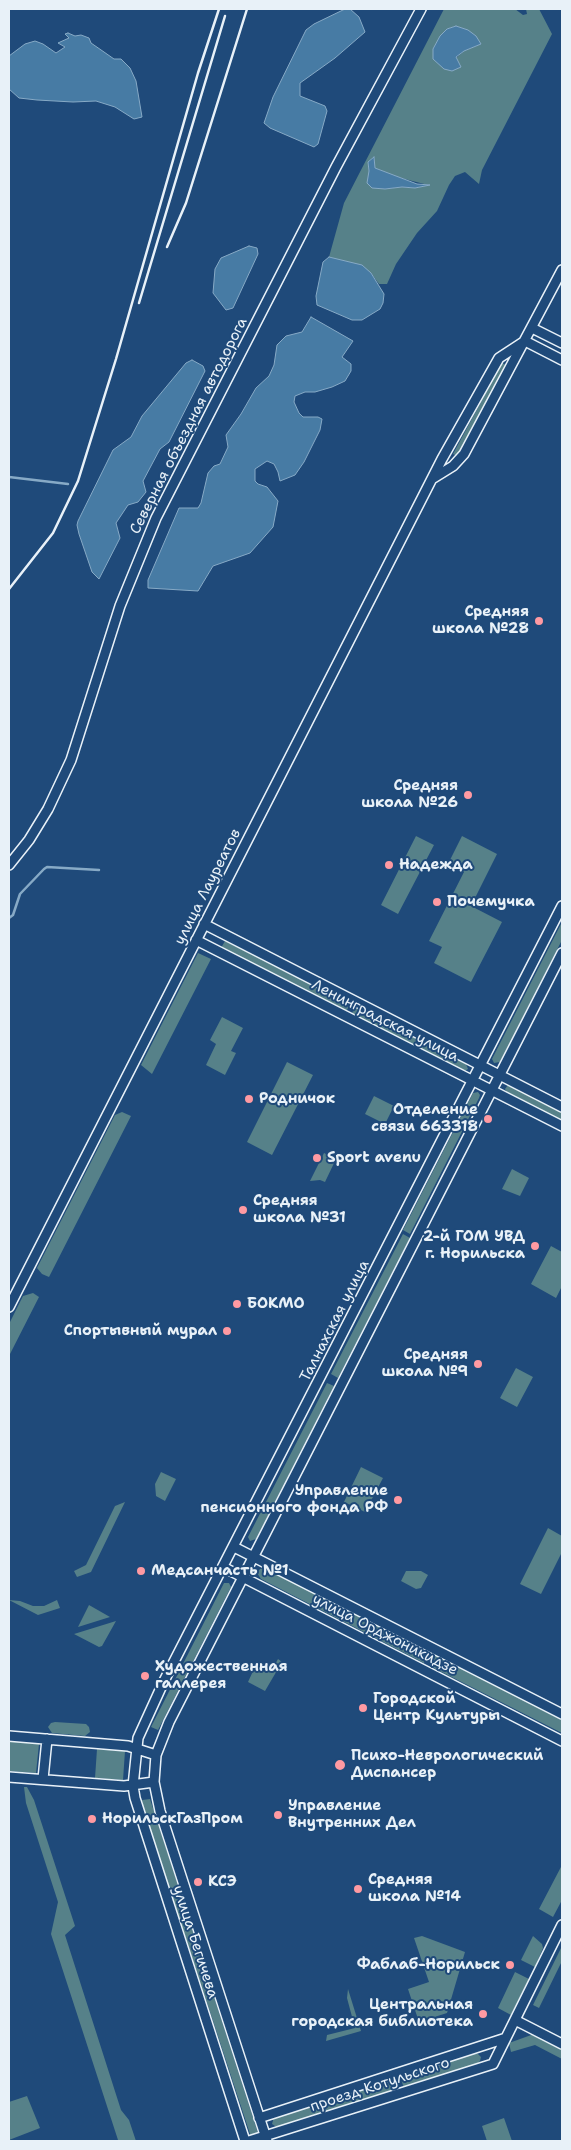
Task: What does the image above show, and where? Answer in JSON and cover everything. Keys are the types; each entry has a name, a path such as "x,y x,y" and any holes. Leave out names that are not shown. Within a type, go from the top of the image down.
{"street":[{"name":"Северная объездная автодорога","path":"9,864 29,840 48,809 71,760 120,606 156,518 336,167 420,9"},
{"name":"улица Лауреатов","path":"432,480 453,466 464,454 562,270"},
{"path":"532,328 562,344"},
{"name":"улица Лауреатов","path":"9,1307 356,625 432,480 490,372 500,358 525,341"},
{"path":"525,341 562,360"},
{"name":"Талнахская улица","path":"136,1749 138,1738 164,1681 562,906"},
{"name":"Ленинградская улица","path":"204,924 562,1107"},
{"name":"Ленинградская улица","path":"196,940 562,1126"},
{"path":"9,1736 128,1746 156,1755 162,1735 562,954"},
{"name":"улица Орджоникидзе","path":"234,1547 562,1714"},
{"name":"улица Орджоникидзе","path":"223,1567 562,1741"},
{"path":"43,1779 46,1739"},
{"name":"улица Бегичева","path":"136,1749 133,1786 141,1817 245,2141"},
{"name":"улица Бегичева","path":"156,1755 154,1782 160,1810 266,2139"},
{"path":"9,1777 133,1786 154,1782"},
{"name":"проезд Котульского","path":"249,2141 266,2139 493,2064 562,1926"},
{"path":"515,2020 562,2044"},
{"name":"проезд Котульского","path":"259,2118 506,2038"}],"green space":[{"path":"444,9 515,9 523,15 527,14 526,9 539,9 552,34 482,170 479,184 465,172 455,176 437,211 417,233 396,264 387,284 379,284 371,273 329,257 344,203","holes":["456,26 481,44 464,51 456,58 461,66 440,36 447,29","374,157 375,168 393,176 428,185 415,188 385,189 369,171 368,162"]},
{"path":"502,363 506,365 457,456 453,454"},
{"path":"416,836 434,845 398,914 381,905"},
{"path":"462,836 497,854 471,906 502,922 471,982 434,963 442,947 429,941 464,872 448,864"},
{"path":"562,922 562,940 500,1062 494,1063 492,1059"},
{"path":"225,941 350,1004 346,1012 221,948"},
{"path":"198,953 211,959 152,1074 141,1065"},
{"path":"355,1007 466,1064 468,1069 463,1072 351,1015"},
{"path":"222,1017 243,1028 231,1051 236,1053 225,1075 206,1065 216,1044 210,1040"},
{"path":"287,1062 313,1075 272,1155 247,1142"},
{"path":"508,1085 562,1112 562,1121 507,1093 505,1089"},
{"path":"478,1092 479,1098 410,1234 403,1230 473,1093"},
{"path":"374,1096 394,1106 385,1124 365,1114"},
{"path":"122,1112 131,1116 49,1277 42,1274 37,1268 115,1115"},
{"path":"324,1153 336,1159 325,1182 320,1180 310,1181"},
{"path":"512,1169 529,1178 520,1196 502,1189"},
{"path":"403,1234 410,1238 338,1378 331,1374"},
{"path":"551,1246 562,1252 562,1286 556,1298 531,1284"},
{"path":"33,1293 39,1297 9,1356 9,1324 23,1296"},
{"path":"516,1368 533,1377 517,1407 500,1398"},
{"path":"327,1383 334,1386 256,1539 250,1541 248,1537"},
{"path":"361,1467 383,1478 365,1512 344,1502"},
{"path":"161,1472 176,1479 165,1501 156,1496 155,1484"},
{"path":"125,1502 91,1572 77,1577 74,1571 86,1565 115,1506"},
{"path":"548,1528 562,1536 562,1552 541,1594 520,1584"},
{"path":"265,1568 430,1652 424,1663 261,1579 257,1573 260,1569"},
{"path":"406,1571 421,1571 428,1575 421,1588 416,1589 401,1581"},
{"path":"224,1583 229,1583 231,1587 158,1730 151,1727"},
{"path":"9,1600 20,1601 33,1606 44,1606 57,1600 60,1608 38,1615"},
{"path":"89,1605 110,1617 78,1627"},
{"path":"116,1621 102,1646 99,1647 74,1634"},
{"path":"436,1655 562,1720 562,1733 430,1666"},
{"path":"278,1659 282,1662 265,1691 248,1682 254,1669 251,1667 253,1663 271,1672"},
{"path":"51,1723 86,1724 90,1732 85,1736 52,1733 48,1727"},
{"path":"9,1741 39,1744 36,1773 9,1771"},
{"path":"97,1749 125,1751 123,1780 95,1778"},
{"path":"24,1787 27,1787 34,1800 75,1926 65,1935 121,2110 129,2120 136,2141 118,2140 51,1934 58,1902 26,1803"},
{"path":"150,1799 258,2133 251,2137 143,1807 142,1800"},
{"path":"562,1865 562,1900 553,1917 539,1909"},
{"path":"422,1936 465,1952 447,2013 419,2022 408,1989 429,1982 414,1938"},
{"path":"533,1936 542,1944 543,1948 535,1967 521,1960"},
{"path":"562,1946 562,1961 539,2008 533,2005"},
{"path":"515,1972 529,1979 511,2015 498,2008"},
{"path":"348,1989 361,2031 326,2041 327,2035 355,2028 347,1998"},
{"path":"534,2034 562,2049 562,2059 535,2045 511,2052 509,2043"},
{"path":"474,2053 481,2057 477,2064 404,2088 400,2077"},
{"path":"395,2078 399,2089 278,2128 272,2124 274,2117"},
{"path":"27,2096 40,2128 9,2140 9,2102"},
{"path":"504,2118 512,2141 487,2141 482,2126"}],"water":[{"path":"345,9 350,9 359,17 365,32 335,58 300,83 300,96 325,106 327,111 318,144 314,147 270,128 264,123 273,97 306,30"},
{"path":"456,26 468,30 476,36 481,44 464,51 456,57 461,67 452,71 444,69 433,59 433,49 440,36 447,29"},
{"path":"65,34 89,38 91,43 114,59 121,59 130,68 136,81 142,117 134,119 115,107 96,101 73,102 19,98 9,89 9,56 25,44 35,41 56,53 65,47 58,43 69,38"},
{"path":"374,157 375,168 417,184 430,185 415,188 372,188 367,183 368,162"},
{"path":"249,246 257,248 258,254 233,308 226,310 213,293 215,269 221,258"},
{"path":"329,257 362,265 371,273 384,294 380,309 362,320 352,320 317,305 316,296 323,262"},
{"path":"311,317 353,341 342,357 351,364 351,371 345,381 332,387 315,392 305,392 295,396 294,402 303,417 318,417 322,419 320,430 304,462 295,475 280,481 274,464 267,461 255,469 255,481 267,487 278,501 273,527 250,553 213,566 198,591 148,588 148,580 179,508 198,508 201,503 208,473 214,466 220,464 228,447 226,435 256,388 269,376 274,365 277,345 286,336 302,332"},
{"path":"192,360 203,366 205,371 169,442 160,449 143,481 146,492 138,502 128,505 116,523 120,538 99,579 92,572 79,534 78,521 113,450 131,437 142,416 186,363"}],"waterway":[{"path":"9,477 68,484"},
{"path":"9,918 13,915 20,894 47,867 99,870"}],"railway":[{"path":"9,589 53,533 78,481 116,359 198,73 219,9"},
{"path":"167,247 186,203 247,9"},
{"path":"139,303 225,16"}],"place":[{"name":"Средняя школа №28","path":"539,621"},
{"name":"Средняя школа №26","path":"468,795"},
{"name":"Надежда","path":"389,865"},
{"name":"Почемучка","path":"437,902"},
{"name":"Родничок","path":"249,1099"},
{"name":"Отделение связи 663318","path":"488,1119"},
{"name":"Sport avenu","path":"317,1158"},
{"name":"Средняя школа №31","path":"243,1210"},
{"name":"2-й ГОМ УВД г. Норильска","path":"535,1246"},
{"name":"БОКМО","path":"237,1304"},
{"name":"Спортывный мурал","path":"227,1331"},
{"name":"Средняя школа №9","path":"478,1364"},
{"name":"Управление пенсионного фонда РФ","path":"398,1500"},
{"name":"Медсанчасть №1","path":"141,1571"},
{"name":"Художественная галлерея","path":"145,1676"},
{"name":"Городской Центр Культуры","path":"363,1708"},
{"name":"Психо-Неврологический Диспансер","path":"340,1765"},
{"name":"Управление Внутренних Дел","path":"278,1815"},
{"name":"НорильскГазПром","path":"92,1819"},
{"name":"КСЭ","path":"198,1882"},
{"name":"Средняя школа №14","path":"358,1889"},
{"name":"Фаблаб-Норильск","path":"510,1965"},
{"name":"Центральная городская библиотека","path":"483,2014"}]}
